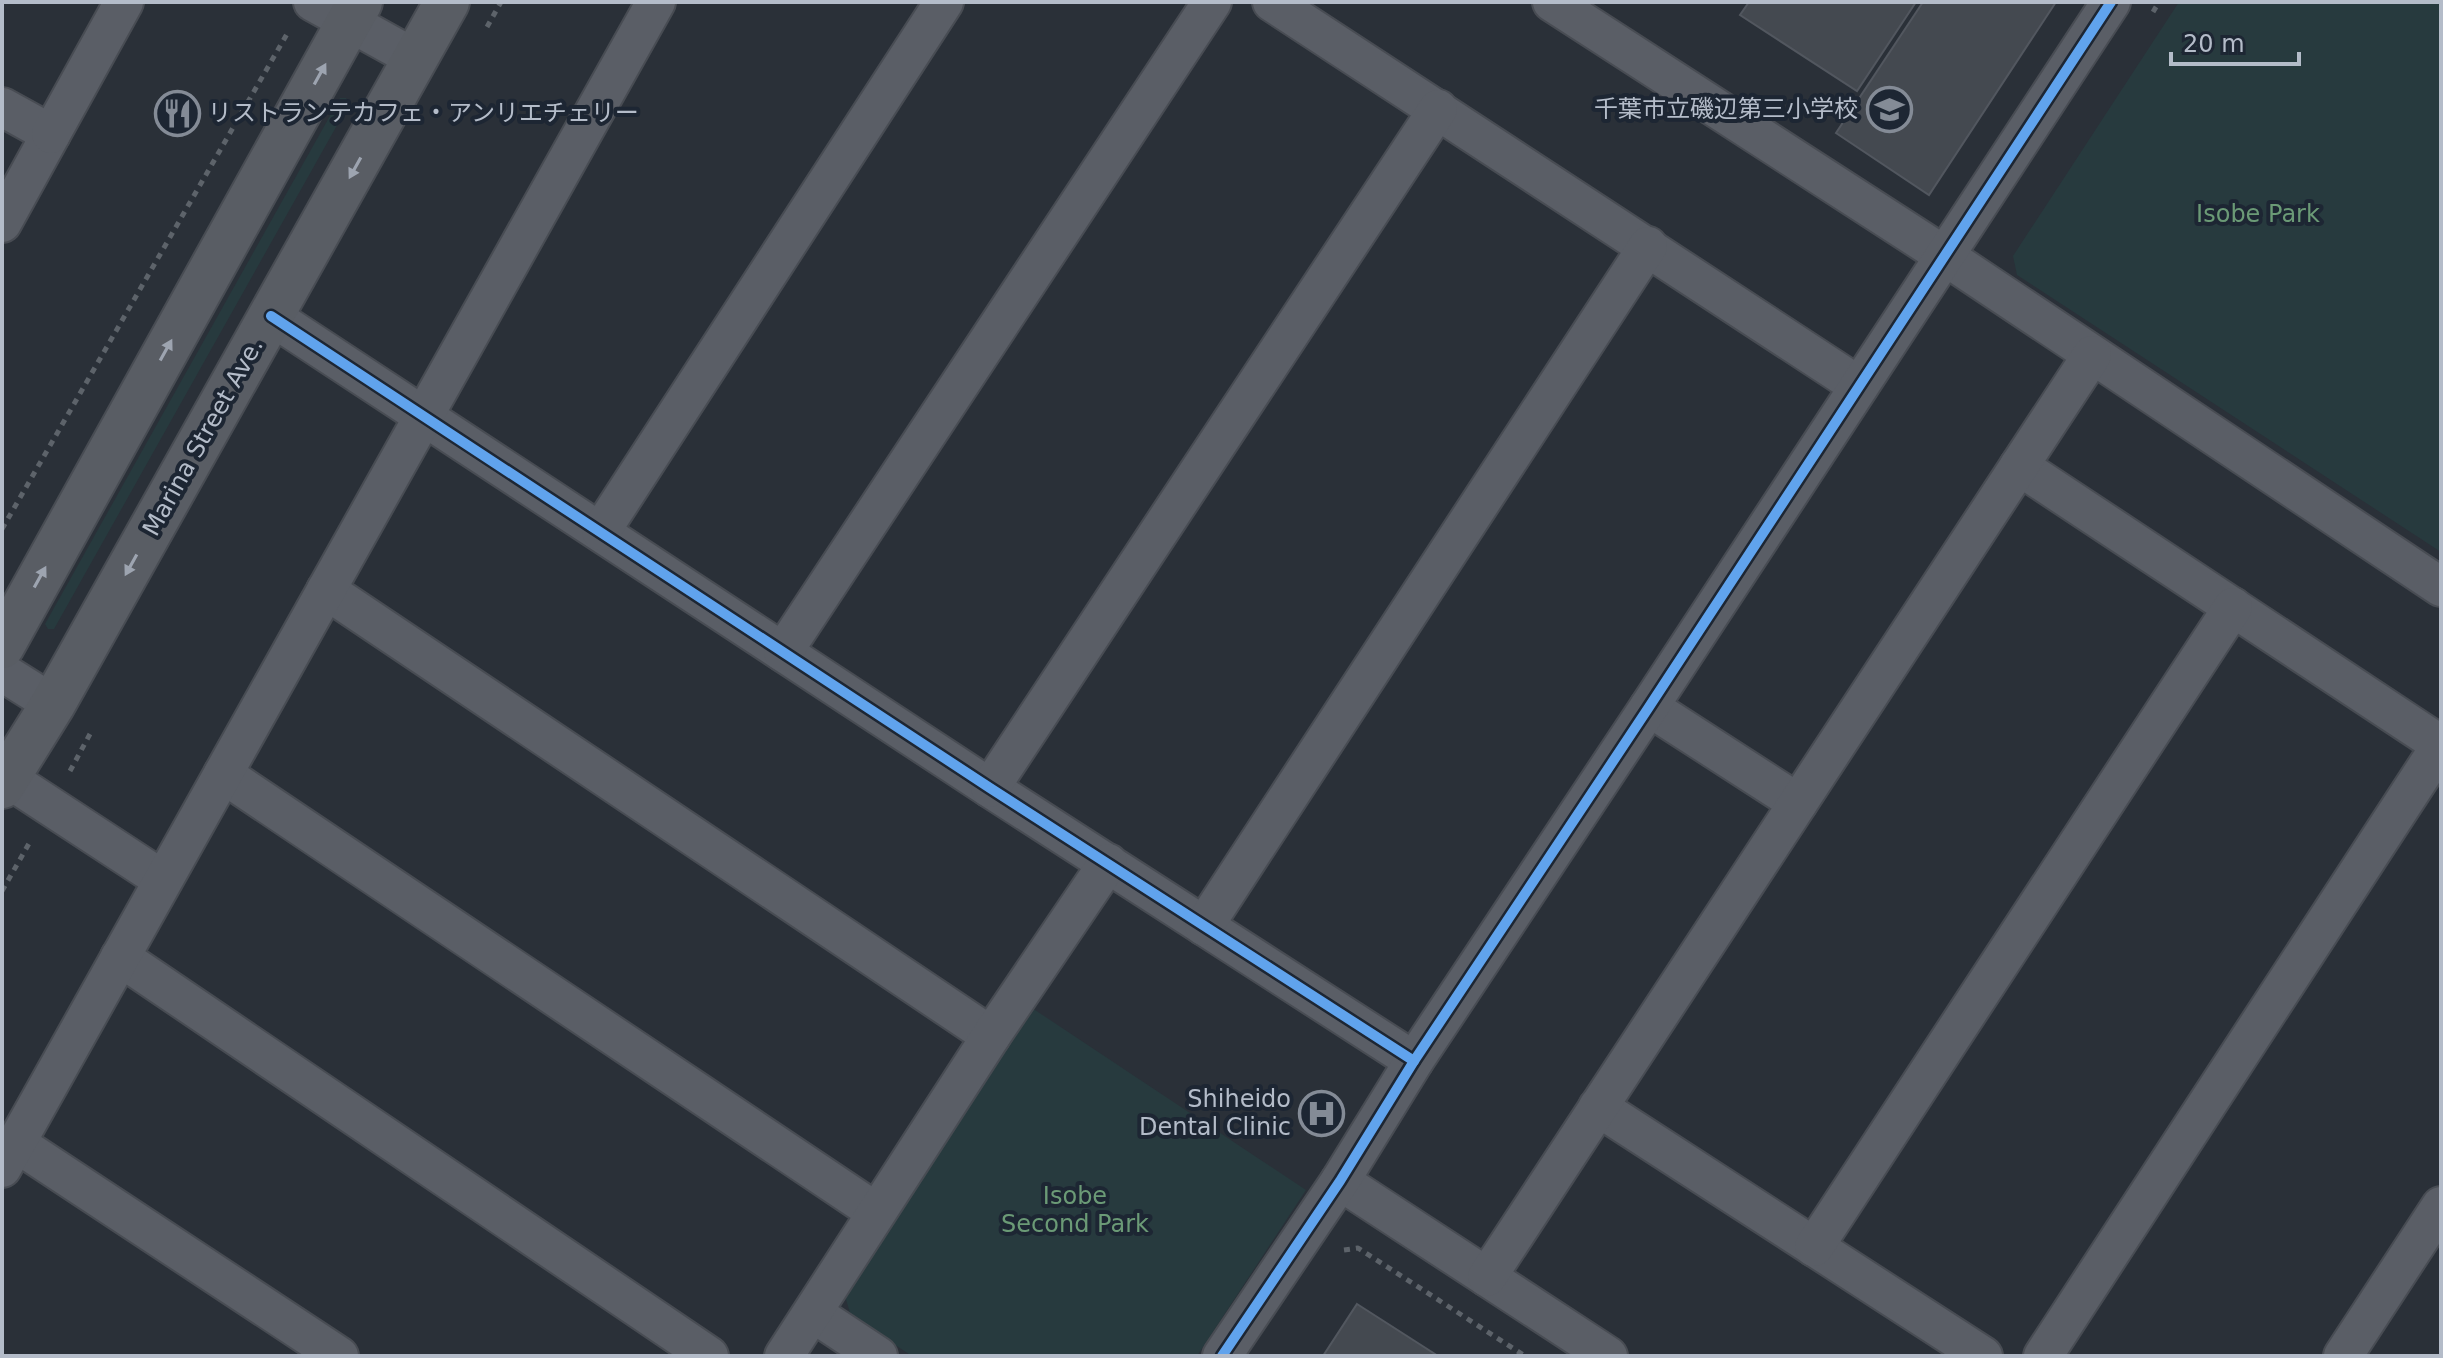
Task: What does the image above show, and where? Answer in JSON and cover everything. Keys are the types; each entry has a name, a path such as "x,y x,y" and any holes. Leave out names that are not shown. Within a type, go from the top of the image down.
{"street":[{"path":"2,223 124,2"},
{"name":"Marina Street Ave.","path":"4,782 53,704 447,2"},
{"path":"339,1356 9,1155 656,2"},
{"path":"601,531 944,2"},
{"path":"783,652 1212,2"},
{"path":"1272,2 1859,386"},
{"path":"1552,2 1945,256 2441,587"},
{"path":"1222,1356 1340,1181 1414,1061 2111,2"},
{"path":"2,646 328,14 416,59"},
{"path":"2,107 51,134"},
{"path":"990,788 1438,109"},
{"path":"1204,926 1648,246"},
{"path":"271,316 990,788 1414,1061"},
{"path":"1487,1277 2092,355"},
{"path":"2019,466 2441,745 2043,1356"},
{"path":"326,590 991,1036"},
{"path":"1814,1247 2233,607"},
{"path":"2,672 53,704"},
{"path":"1649,707 1798,803"},
{"path":"223,774 876,1212"},
{"path":"4,782 163,880"},
{"path":"784,1356 991,1036 1108,863"},
{"path":"120,957 709,1356"},
{"path":"1598,1107 1983,1356"},
{"path":"1340,1181 1608,1356"},
{"path":"2343,1356 2435,1230"},
{"path":"813,1313 878,1356"}],"path":[{"path":"2150,15 2159,2"},
{"path":"2,529 328,14"},
{"path":"2,891 38,827"},
{"path":"1342,1251 1358,1248 1525,1356"}],"green space":[{"name":"Isobe Park","path":"2179,2 2441,2 2441,552 2017,275 2013,256"},
{"path":"340,98 346,98 349,104 54,629 48,629 45,624"},
{"name":"Isobe Second Park","path":"1032,1008 1306,1190 1197,1356 912,1356 851,1316 845,1296"}],"building":[{"path":"1749,2 1916,2 1857,91 1740,15"},
{"path":"1923,2 2056,2 1929,195 1836,133"},
{"path":"1357,1304 1438,1356 1323,1356"}],"cycle path":[{"path":"1222,1356 1340,1181 1414,1061 2111,2"},
{"path":"271,316 990,788 1414,1061"}],"place":[{"name":"千葉市立磯辺第三小学校","path":"1889,109"},
{"name":"リストランテカフェ・アンリエチェリー","path":"177,113"},
{"name":"Shiheido Dental Clinic","path":"1322,1113"}]}
